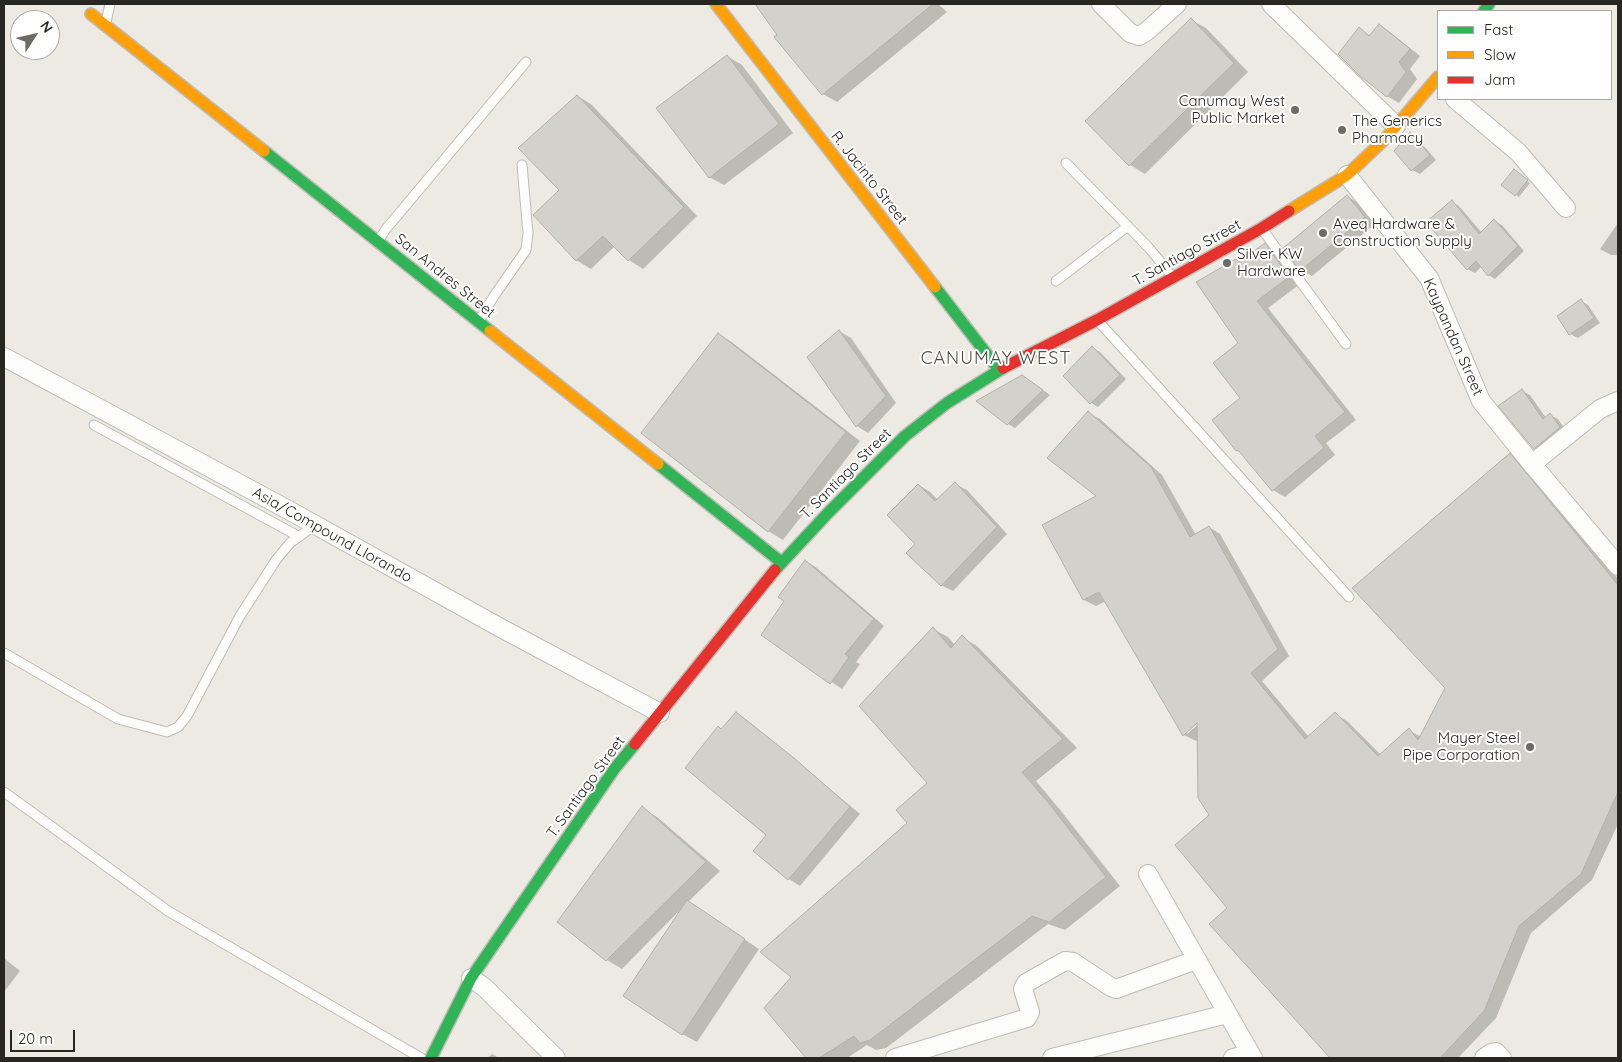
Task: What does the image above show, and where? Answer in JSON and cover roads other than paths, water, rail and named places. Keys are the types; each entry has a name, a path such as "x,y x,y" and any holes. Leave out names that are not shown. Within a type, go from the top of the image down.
{"main road":[{"name":"R. Jacinto Street","path":"716,4 999,370"},
{"name":"San Andres Street","path":"91,14 781,562"},
{"name":"T. Santiago Street","path":"431,1058 471,978 615,768 781,562 905,436 947,403 999,370 1098,320 1173,278 1262,228 1347,175 1396,126 1437,81"}],"street":[{"path":"1100,4 1130,33 1139,36 1177,4"},
{"path":"1271,4 1396,126"},
{"path":"1456,100 1518,152 1566,208"},
{"name":"Kaypandan Street","path":"1347,175 1429,278 1481,401 1618,566"},
{"name":"Asia/Compound Llorando","path":"4,357 660,713"},
{"path":"1532,464 1600,409 1618,401"},
{"path":"1148,874 1252,1056 1233,1058"},
{"path":"896,1058 1027,1018 1030,1012 1023,989 1026,983 1065,961 1073,962 1116,989 1196,960"},
{"path":"471,978 484,987 556,1058"},
{"path":"1052,1058 1227,1014"},
{"path":"1484,1058 1496,1052 1502,1058"}],"lane":[{"path":"105,25 110,4"},
{"path":"378,242 386,229 526,62"},
{"path":"1066,163 1149,248 1173,278"},
{"path":"478,322 526,250 528,233 522,165"},
{"path":"1056,281 1128,226"},
{"path":"1262,228 1346,344"},
{"path":"1098,320 1349,597"},
{"path":"94,425 298,536"},
{"path":"4,654 118,719 167,732 178,727 187,716 240,616 276,560 290,543 313,524"},
{"path":"4,792 168,910 421,1058"}],"place":[{"name":"Canumay West Public Market","path":"1295,110"},
{"name":"The Generics Pharmacy","path":"1342,130"},
{"name":"Aveq Hardware & Construction Supply","path":"1323,233"},
{"name":"Silver KW Hardware","path":"1227,263"},
{"name":"Mayer Steel Pipe Corporation","path":"1530,747"}],"district":[{"name":"CANUMAY WEST","path":"996,359"}]}
